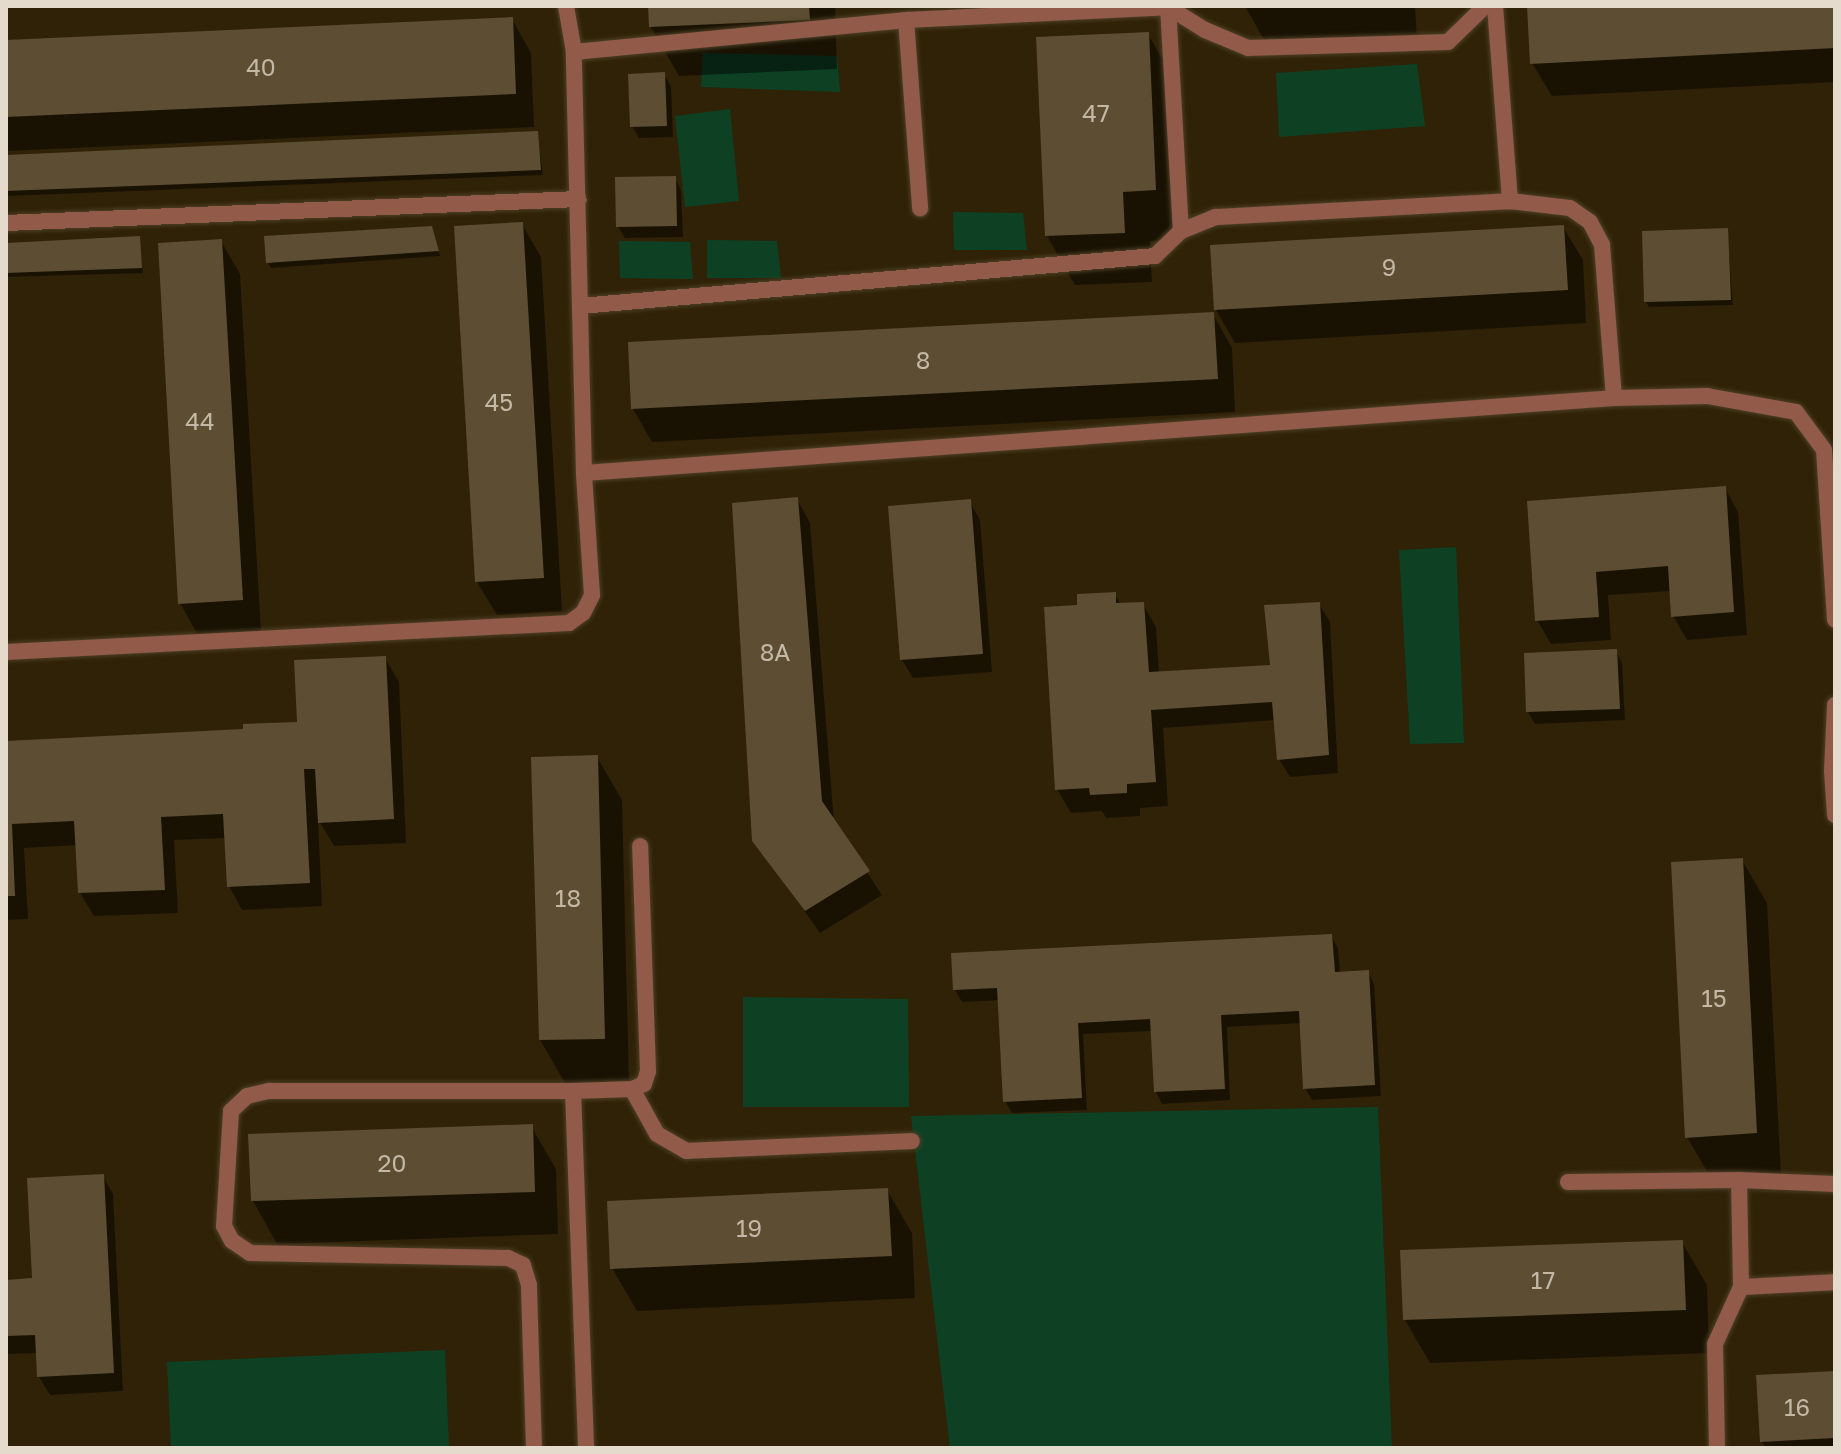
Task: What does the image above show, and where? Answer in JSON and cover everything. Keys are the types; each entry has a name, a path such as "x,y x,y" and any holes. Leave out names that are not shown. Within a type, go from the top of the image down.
{"street":[{"path":"6,652 569,623 583,613 592,595 584,473 574,52 566,6"},
{"path":"574,52 906,20 1168,7 1205,30 1248,48 1448,42 1485,6"},
{"path":"1495,6 1510,201"},
{"path":"1168,7 1181,231"},
{"path":"906,20 920,208"},
{"path":"6,223 578,199"},
{"path":"580,306 1155,256 1181,231 1216,217 1510,201 1570,208 1590,222 1602,245 1614,398"},
{"path":"584,473 1614,398 1707,396 1796,412 1824,450 1835,620"},
{"path":"1835,705 1835,815"},
{"path":"534,1448 529,1285 523,1265 508,1258 250,1253 232,1241 224,1226 231,1111 247,1096 269,1091 573,1091 632,1089 644,1084 648,1071 640,846"},
{"path":"632,1089 657,1134 687,1151 912,1141"},
{"path":"573,1091 586,1448"},
{"path":"1568,1182 1739,1180 1835,1184"},
{"path":"1717,1448 1715,1344 1741,1287 1739,1180"},
{"path":"1741,1287 1835,1282"}],"green space":[{"path":"703,53 837,56 840,92 701,87"},
{"path":"1417,64 1425,126 1279,137 1276,73"},
{"path":"730,109 739,201 685,207 675,116"},
{"path":"953,212 1023,213 1027,250 954,250"},
{"path":"707,240 777,241 781,278 707,278"},
{"path":"619,241 690,242 693,279 620,278"},
{"path":"1456,547 1464,743 1410,744 1399,550"},
{"path":"743,997 908,999 909,1107 743,1107"},
{"path":"1378,1107 1392,1448 950,1448 911,1116"},
{"path":"445,1350 449,1448 171,1448 167,1362"}],"building":[{"path":"648,6 809,6 810,20 649,27"},
{"path":"1527,6 1835,6 1835,48 1530,64"},
{"path":"513,17 516,94 6,117 6,40"},
{"path":"1149,32 1156,190 1123,192 1125,233 1045,236 1036,37"},
{"path":"665,72 667,126 630,127 628,74"},
{"path":"538,131 541,170 6,191 6,155"},
{"path":"676,176 677,226 616,227 615,177"},
{"path":"523,222 544,578 475,582 454,226"},
{"path":"1564,225 1568,290 1214,310 1210,245"},
{"path":"432,226 439,251 266,263 264,236"},
{"path":"1728,228 1731,300 1644,302 1642,231"},
{"path":"140,236 142,268 6,273 6,243"},
{"path":"222,239 243,600 178,604 158,243"},
{"path":"1214,312 1218,379 631,409 628,342"},
{"path":"1726,486 1734,612 1671,617 1668,566 1596,572 1599,617 1535,621 1527,501"},
{"path":"798,497 822,801 870,871 805,911 752,841 732,503"},
{"path":"971,499 983,654 900,660 888,506"},
{"path":"1116,592 1116,603 1144,602 1149,672 1270,665 1264,605 1320,602 1329,755 1277,760 1272,702 1151,710 1156,782 1127,784 1127,793 1090,795 1089,788 1055,790 1044,607 1077,605 1077,594"},
{"path":"1617,649 1620,709 1526,712 1524,653"},
{"path":"386,656 394,819 318,823 315,769 304,769 310,883 227,887 223,814 161,817 165,890 78,893 74,821 12,824 15,896 6,896 6,741 243,729 243,724 297,722 294,660"},
{"path":"598,755 605,1039 539,1040 531,757"},
{"path":"1743,858 1757,1133 1685,1138 1671,862"},
{"path":"1332,934 1335,972 1369,970 1375,1085 1303,1089 1299,1011 1221,1015 1225,1089 1154,1092 1150,1019 1078,1023 1082,1098 1003,1102 997,988 953,990 951,953"},
{"path":"533,1124 535,1192 251,1201 248,1134"},
{"path":"104,1174 114,1373 37,1377 35,1335 6,1336 6,1280 32,1278 27,1178"},
{"path":"888,1188 892,1256 610,1269 607,1201"},
{"path":"1683,1240 1686,1310 1403,1320 1400,1250"},
{"path":"1835,1371 1835,1438 1760,1442 1756,1375"}]}
